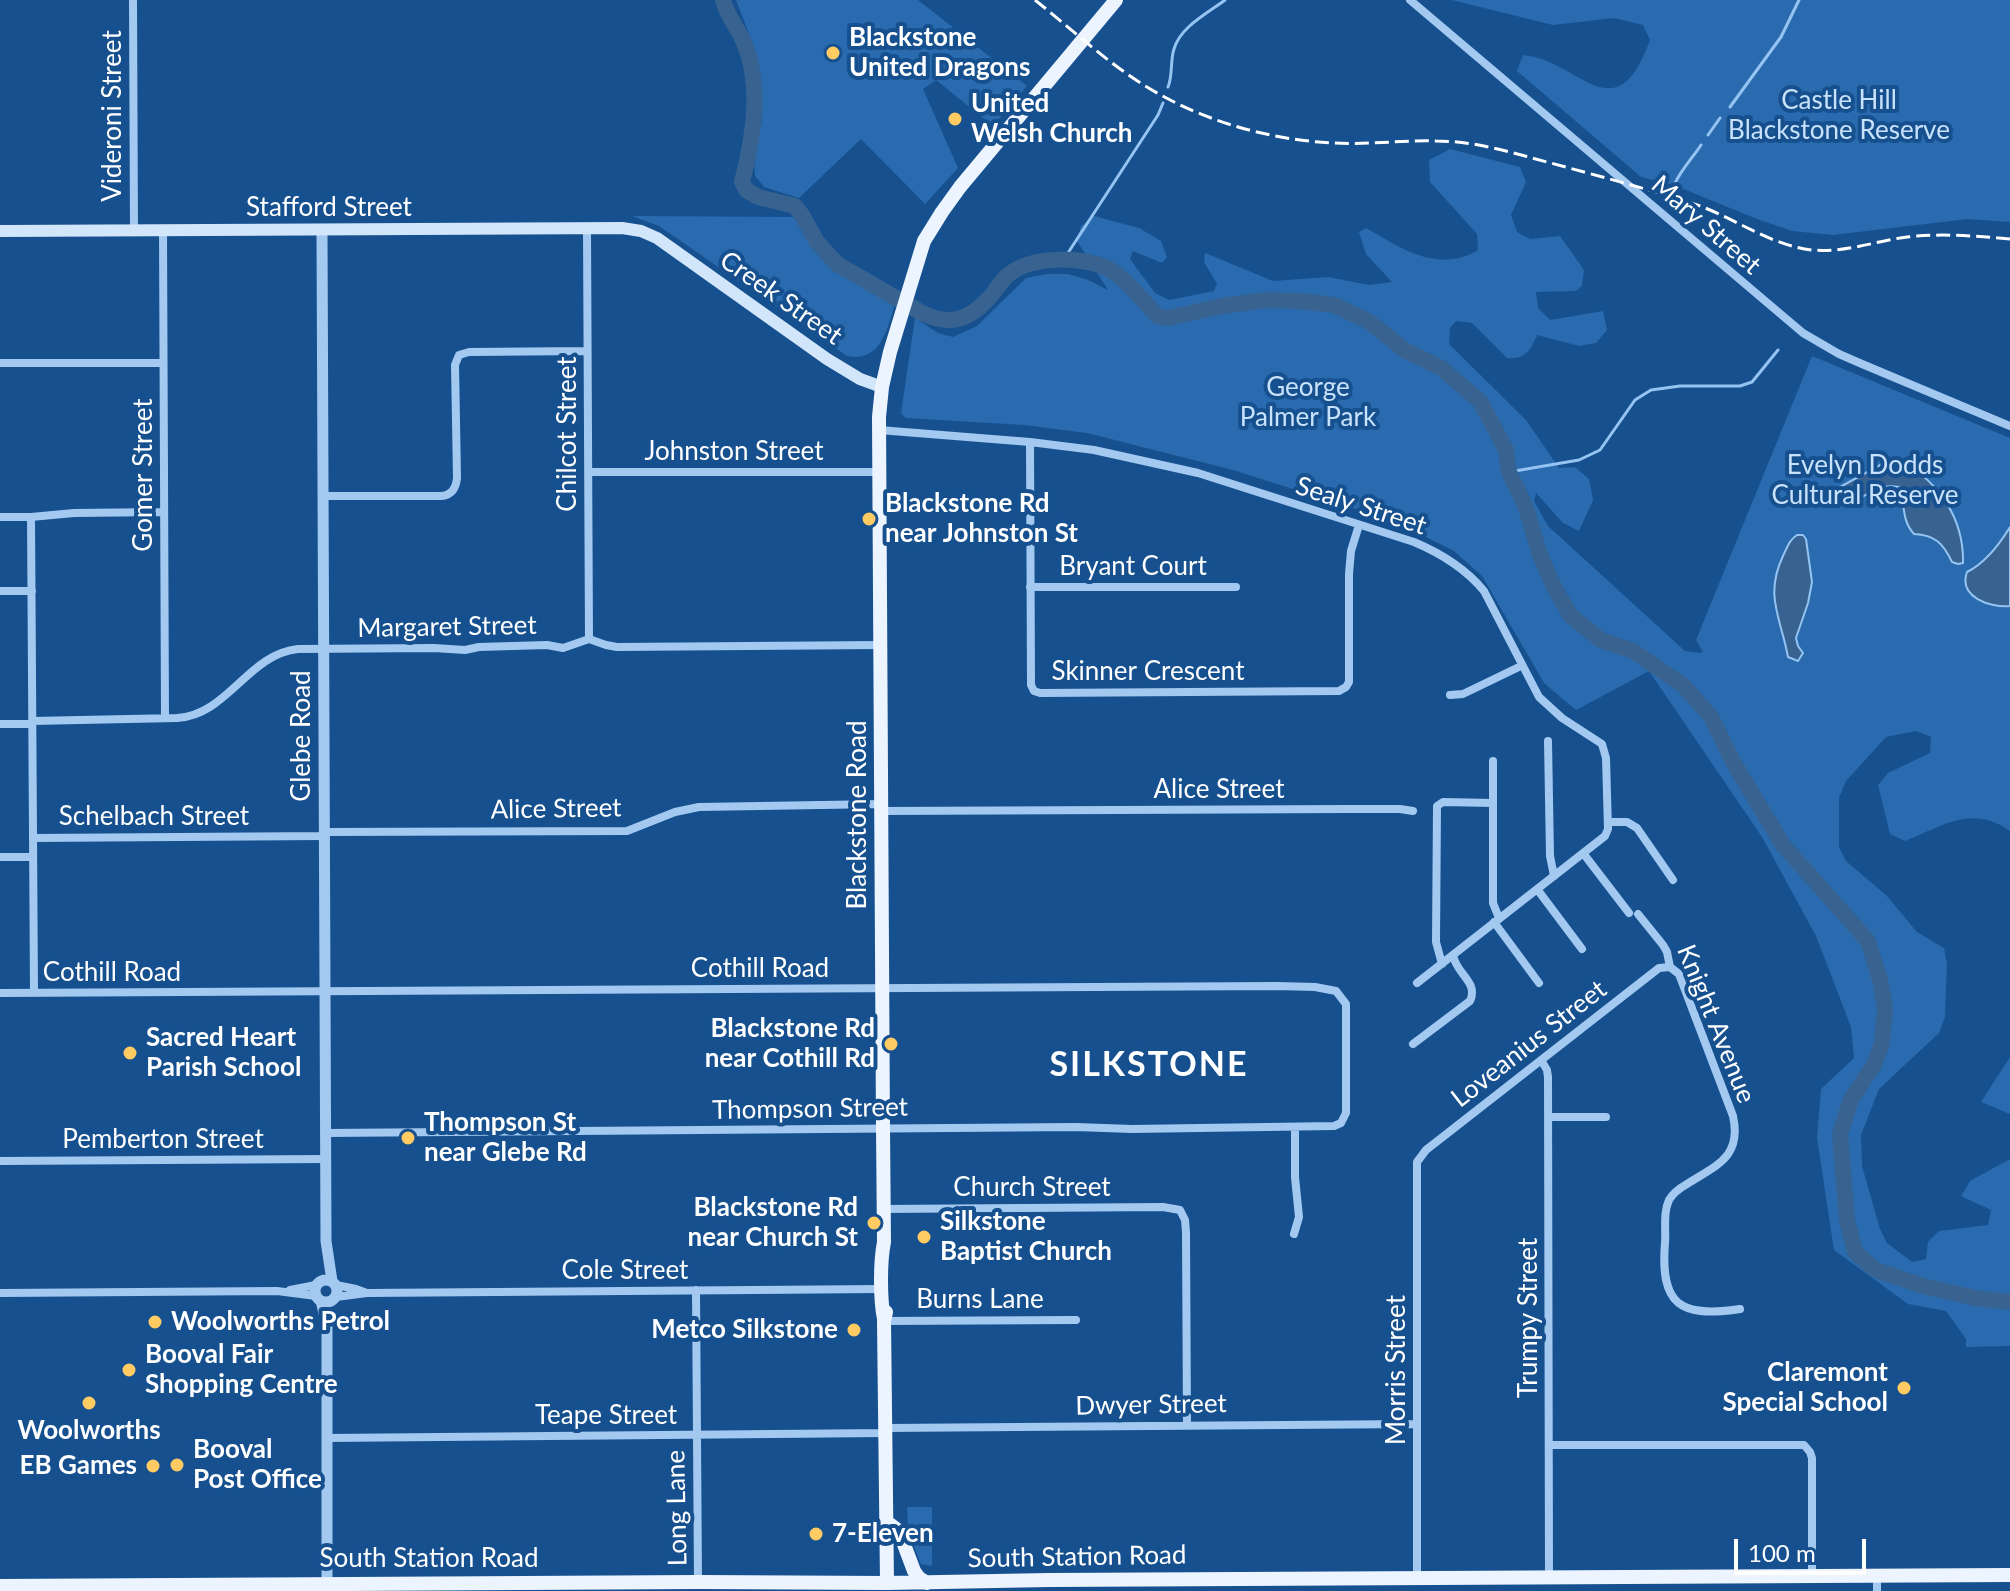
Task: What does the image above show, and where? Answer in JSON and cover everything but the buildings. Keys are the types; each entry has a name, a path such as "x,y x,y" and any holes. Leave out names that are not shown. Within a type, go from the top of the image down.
{"main road":[{"name":"Blackstone Road","path":"884,1320 887,1308 887,1253 883,1209 879,430 882,387 924,241 969,175 1116,0"},
{"name":"Stafford Street","path":"0,231 632,229 657,238"},
{"name":"Creek Street","path":"657,238 827,359 860,379 882,387"},
{"name":"Blackstone Road","path":"884,1242 881,1253 887,1587"},
{"path":"887,1522 899,1531 914,1571 927,1583"},
{"name":"South Station Road","path":"0,1586 327,1587 698,1582 887,1587 927,1583 1178,1585 1417,1578 1812,1577 1877,1583 2010,1575"}],"street":[{"name":"Videroni Street","path":"133,0 134,231"},
{"name":"Mary Street","path":"1410,0 1803,333 1850,359 2010,426"},
{"name":"Chilcot Street","path":"587,229 589,639"},
{"name":"Glebe Road","path":"322,230 327,1587"},
{"name":"Gomer Street","path":"163,231 165,718"},
{"path":"323,496 449,494 457,478 455,365 459,355 469,352 587,351"},
{"path":"0,363 163,363"},
{"name":"Sealy Street","path":"879,430 1094,450 1198,473 1428,548 1474,579 1484,591 1539,697 1562,718 1602,744 1606,758 1609,822"},
{"name":"Skinner Crescent","path":"1030,442 1031,685 1034,691 1339,691 1349,682 1349,574 1351,551 1359,525"},
{"name":"Johnston Street","path":"589,472 880,472"},
{"path":"0,517 164,512"},
{"path":"31,517 34,993"},
{"name":"Bryant Court","path":"1030,587 1236,587"},
{"path":"0,591 32,591"},
{"name":"Margaret Street","path":"0,724 187,717 217,704 264,661 291,649 465,650 547,645 563,648 589,639 617,647 881,645"},
{"path":"1450,695 1463,694 1521,666"},
{"path":"1548,741 1550,856 1554,876"},
{"path":"1493,761 1493,903 1496,920 1539,983"},
{"path":"1442,964 1436,942 1437,806 1443,802 1493,803"},
{"name":"Alice Street","path":"324,834 627,831 675,812 699,807 1413,811"},
{"path":"1417,983 1605,836 1609,822 1627,822 1637,828 1673,880"},
{"name":"Schelbach Street","path":"33,838 324,834"},
{"name":"Knight Avenue","path":"1583,853 1667,952 1670,967 1679,974 1733,1116 1736,1139 1729,1156 1681,1187 1669,1200 1665,1211 1666,1284 1671,1295 1687,1309 1719,1312 1740,1309"},
{"path":"0,857 33,857"},
{"path":"1537,889 1582,949"},
{"path":"1413,1044 1470,1001 1473,995 1472,987 1454,963 1453,955"},
{"name":"Loveanius Street","path":"1417,1162 1426,1150 1659,968 1670,967"},
{"name":"Cothill Road","path":"0,993 1277,986 1336,991 1346,1004 1344,1119 1334,1126 1295,1128"},
{"name":"Trumpy Street","path":"1541,1060 1547,1070 1548,1117 1549,1578"},
{"path":"1548,1117 1606,1117"},
{"path":"1294,1234 1299,1217 1295,1128"},
{"name":"Thompson Street","path":"326,1133 1295,1128"},
{"name":"Pemberton Street","path":"0,1161 326,1159"},
{"name":"Morris Street","path":"1417,1162 1417,1578"},
{"name":"Church Street","path":"883,1209 1163,1207 1180,1210 1186,1232 1187,1424"},
{"name":"Cole Street","path":"0,1293 882,1289"},
{"name":"Long Lane","path":"696,1290 698,1582"},
{"name":"Burns Lane","path":"884,1320 1076,1320"},
{"name":"Dwyer Street","path":"885,1430 1187,1424 1417,1424"},
{"name":"Teape Street","path":"327,1438 885,1430"},
{"path":"1549,1445 1804,1445 1812,1458 1812,1577"}],"green space":[{"path":"736,0 918,0 1027,86 993,126 936,80 923,89 958,168 925,204 861,139 799,198 764,187 755,176 754,159 762,120 760,77 752,42"},
{"name":"Castle Hill Blackstone Reserve","path":"1452,0 2010,0 2010,222 1968,219 1833,235 1792,231 1676,186 1641,177 1517,71 1523,55 1543,60 1595,85 1609,88 1623,84 1637,68 1650,40 1643,25 1614,18 1553,25"},
{"path":"1450,149 1520,167 1526,182 1511,215 1517,232 1530,239 1560,236 1584,270 1582,286 1576,291 1536,292 1538,308 1550,320 1603,311 1607,330 1596,343 1579,346 1537,335 1523,355 1507,358 1472,323 1456,321 1450,328 1449,344 1526,420 1559,468 1575,467 1589,479 1593,500 1579,531 1563,523 1536,493 1534,501 1548,526 1685,651 1703,652 1696,640 1812,356 2010,438 2010,831 1996,823 1970,818 1945,824 1905,841 1890,834 1878,785 1888,773 1930,753 1931,737 1916,731 1886,737 1846,781 1839,798 1839,847 1846,861 1886,895 1917,932 1944,948 1947,964 1945,1017 1939,1033 1879,1089 1861,1135 1862,1166 1880,1229 1887,1243 1912,1262 1926,1259 1928,1242 1939,1231 1988,1225 1991,1210 1961,1196 1970,1181 2010,1159 2010,1346 1966,1347 1966,1339 1946,1311 1908,1304 1834,1250 1817,1138 1821,1089 1854,1058 1851,1027 1816,936 1762,837 1649,671 1576,710 1544,683 1482,576 1454,551 1396,522 1233,470 1087,433 1024,425 906,418 901,413 915,318 938,333 953,337 977,326 1026,278 1047,274 1068,274 1108,290 1077,241 1081,226 1094,216 1139,228 1161,241 1167,257 1162,263 1133,251 1130,259 1155,293 1169,300 1214,291 1217,284 1204,262 1205,253 1273,281 1328,277 1369,285 1392,282 1366,254 1359,232 1366,228 1406,250 1434,259 1449,260 1478,250 1477,234 1430,182 1429,160"},
{"path":"632,216 794,217 811,246 836,271 895,304 881,342 868,354 847,356 659,226"},
{"path":"2010,1057 2010,1114 1981,1102"},
{"path":"907,1507 932,1507 932,1566 920,1562 908,1531"}],"shaded area":[{"path":"1902,461 1927,480 1947,503 1959,531 1963,563 1952,562 1942,545 1933,538 1914,534 1905,517 1900,487 1886,486 1855,500 1837,501 1835,494 1840,487 1882,464"},
{"path":"2010,527 2010,606 1985,603 1967,588 1967,572 1991,553"},
{"path":"1797,535 1803,535 1806,539 1812,582 1796,638 1803,653 1798,661 1788,657 1774,595 1777,570 1788,544"}],"waterway":[{"path":"723,0 745,45 753,79 754,114 742,182 746,190 758,197 795,206 817,242 837,264 922,313 949,320 965,317 981,306 1018,268 1045,261 1090,262 1114,272 1157,316 1168,318 1265,300 1334,305 1368,321 1406,351 1441,368 1480,401 1506,450 1509,472 1526,508 1540,555 1571,616 1601,640 1633,651 1684,686 1711,717 1733,762 1783,845 1868,941 1885,1007 1882,1043 1874,1065 1851,1099 1840,1134 1847,1220 1855,1252 1876,1270 1923,1286 2010,1302"},
{"path":"1168,87 1177,41 1195,21 1225,0"},
{"path":"1730,107 1781,37 1799,0"},
{"path":"1064,259 1163,103"},
{"path":"1708,135 1720,118"},
{"path":"1673,210 1671,201 1675,184 1701,145"},
{"path":"1509,472 1579,460 1600,450 1635,400 1651,390 1680,386 1740,386 1752,382 1778,350"}],"railway":[{"path":"1035,0 1139,82 1184,107 1257,132 1334,143 1448,141 1492,148 1700,206 1782,243 1812,250 1848,248 1920,236 2010,239"}],"place":[{"name":"Blackstone United Dragons","path":"833,53"},
{"name":"United Welsh Church","path":"955,119"},
{"name":"Blackstone Rd near Johnston St","path":"869,519"},
{"name":"Blackstone Rd near Cothill Rd","path":"891,1044"},
{"name":"Sacred Heart Parish School","path":"130,1053"},
{"name":"Thompson St near Glebe Rd","path":"408,1138"},
{"name":"Blackstone Rd near Church St","path":"874,1223"},
{"name":"Silkstone Baptist Church","path":"924,1237"},
{"name":"Woolworths Petrol","path":"155,1322"},
{"name":"Metco Silkstone","path":"854,1330"},
{"name":"Booval Fair Shopping Centre","path":"129,1370"},
{"name":"Claremont Special School","path":"1904,1388"},
{"name":"Woolworths","path":"89,1403"},
{"name":"Booval Post Office","path":"177,1465"},
{"name":"EB Games","path":"153,1466"},
{"name":"7-Eleven","path":"816,1534"}],"district":[{"name":"SILKSTONE","path":"1149,1065"}],"park label":[{"name":"George Palmer Park","path":"1308,403"},
{"name":"Evelyn Dodds Cultural Reserve","path":"1865,481"}]}
